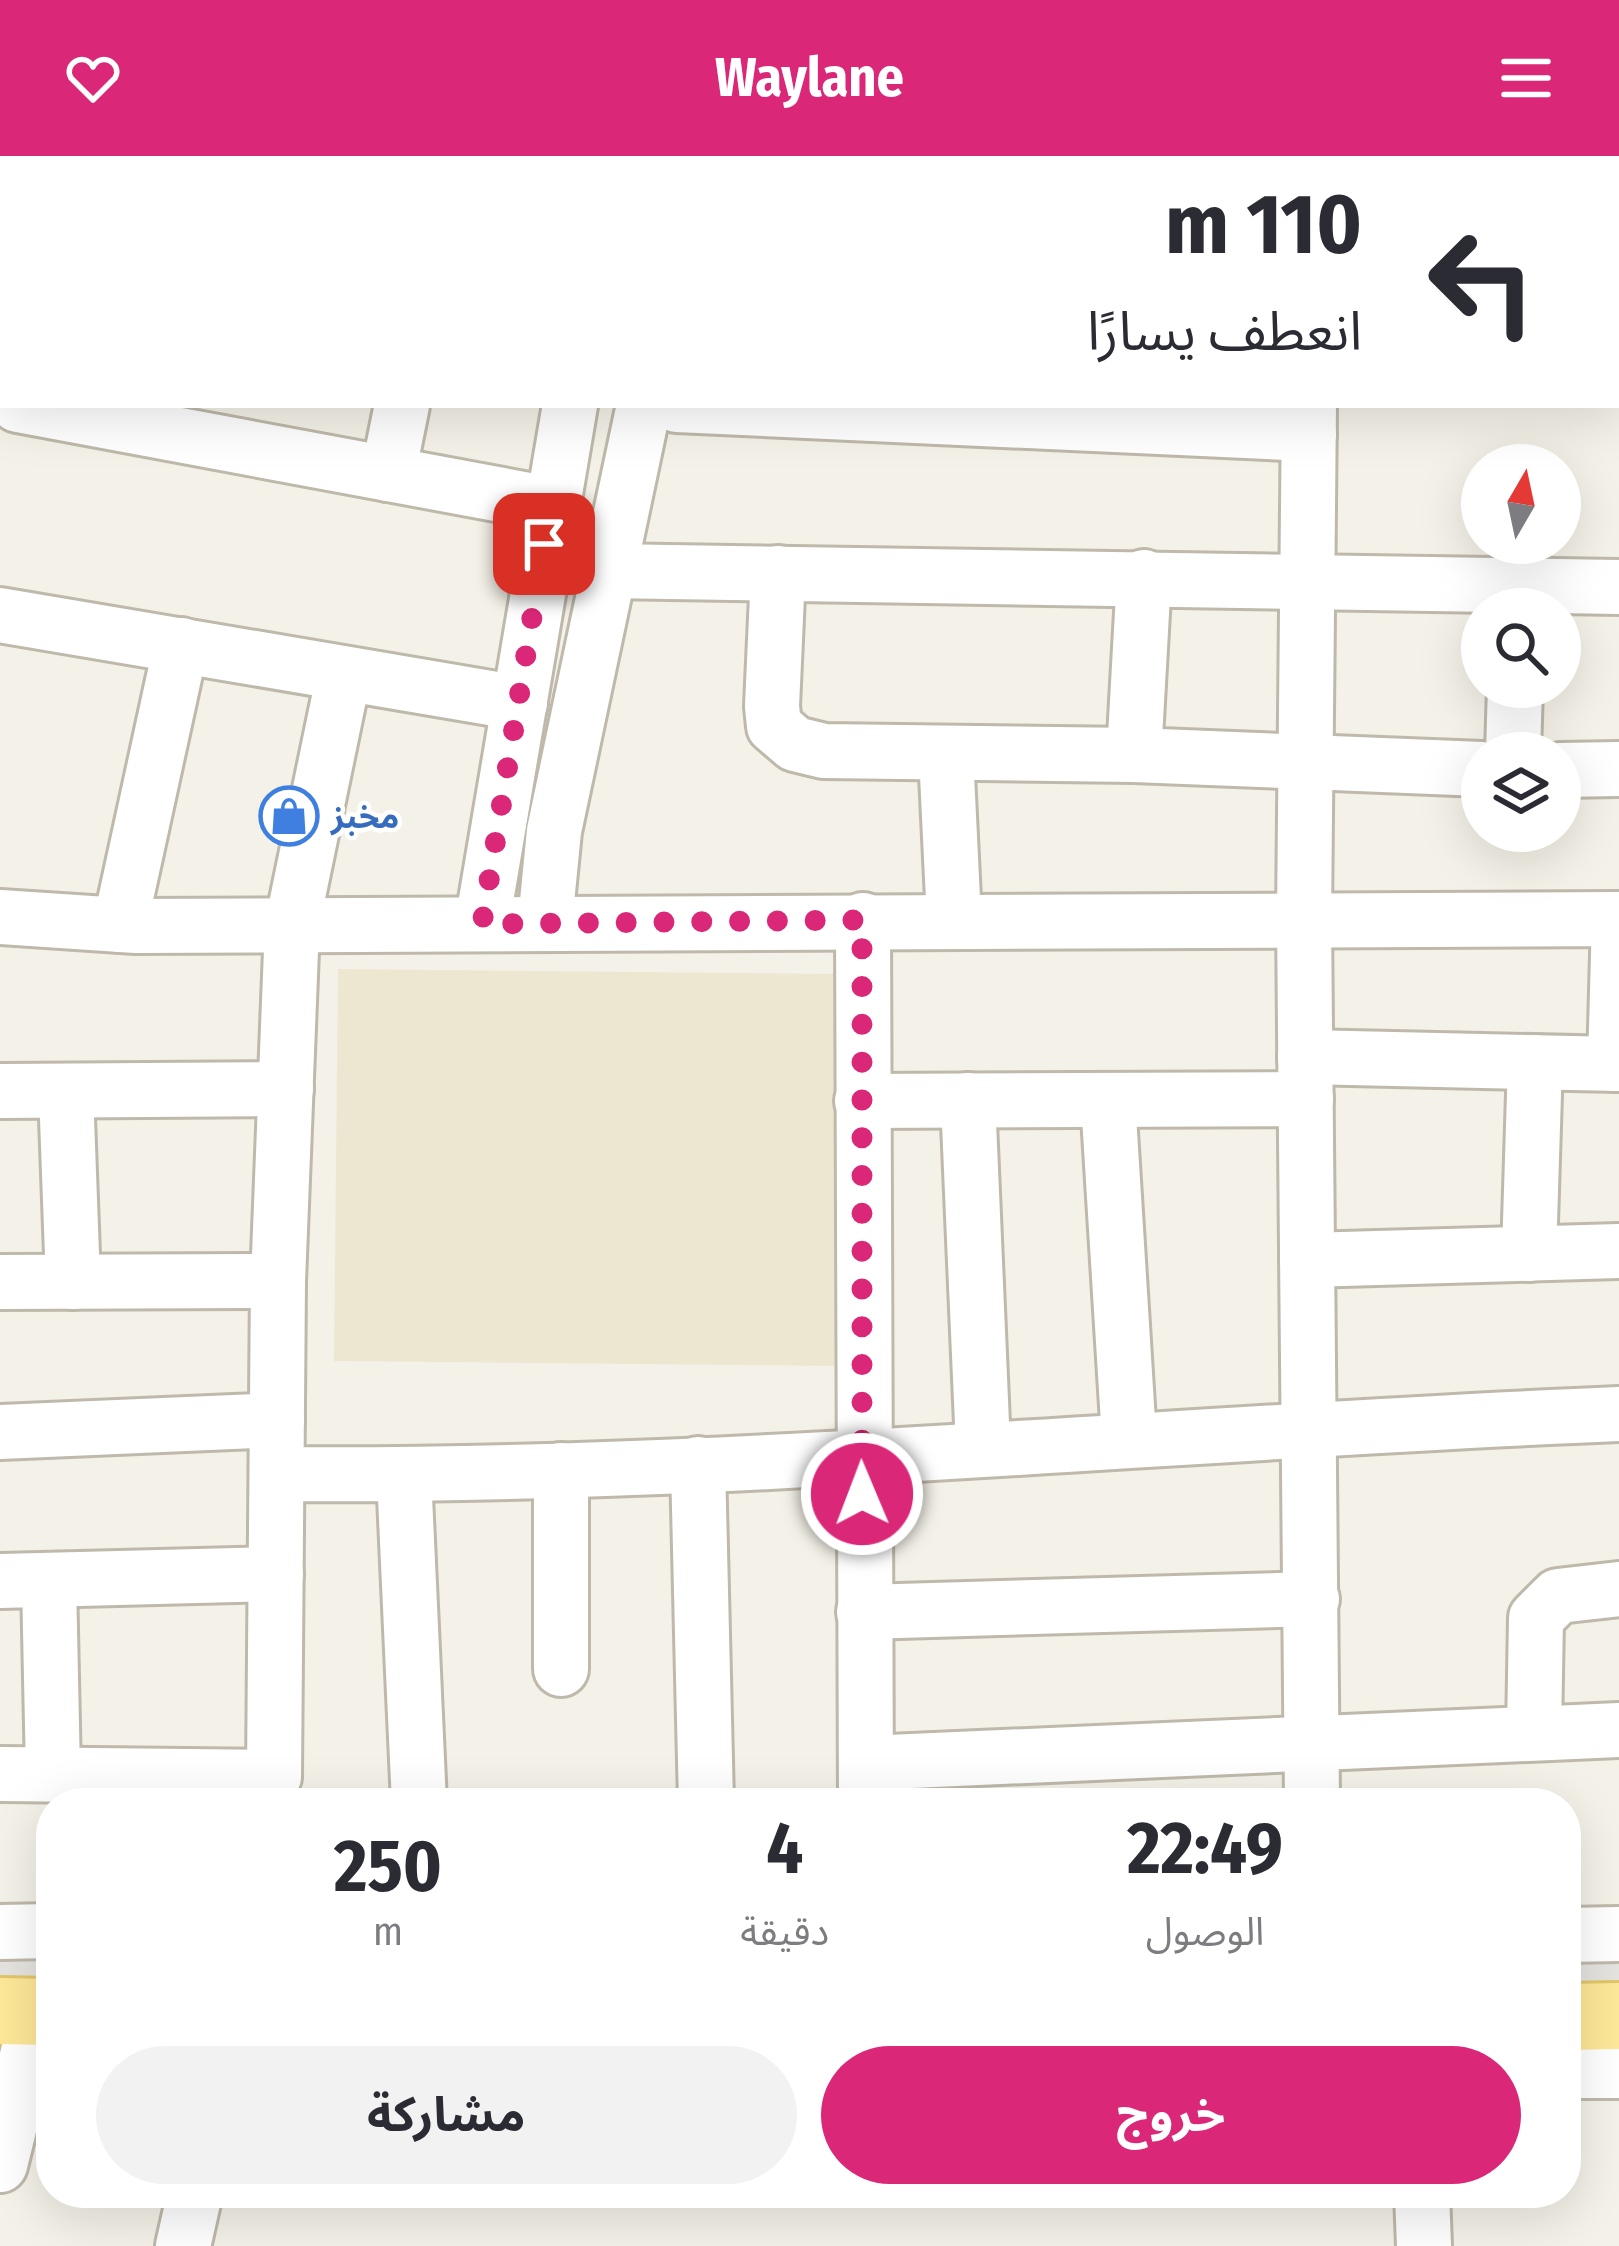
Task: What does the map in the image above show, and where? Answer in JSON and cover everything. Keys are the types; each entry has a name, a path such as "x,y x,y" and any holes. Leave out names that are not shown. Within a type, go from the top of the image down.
{"main road":[{"path":"1581,2017 1619,2016"}],"street":[{"path":"52,408 198,421 388,474 550,504"},
{"path":"388,474 401,408"},
{"path":"482,924 569,408"},
{"path":"545,922 554,831 643,408"},
{"path":"812,408 1309,419 1304,918 1312,1788"},
{"path":"607,571 1307,579 1461,592"},
{"path":"778,573 774,726 795,744 824,751 1134,755 1461,769"},
{"path":"1134,755 1144,577"},
{"path":"1581,591 1619,587"},
{"path":"0,616 520,703"},
{"path":"121,925 182,645"},
{"path":"275,1788 278,1281 292,926 344,674"},
{"path":"946,754 954,920"},
{"path":"1581,770 1619,769"},
{"path":"0,917 121,925 292,926 1619,919 1617,1064 1535,1062 1305,1078 1108,1100 862,1101"},
{"path":"862,920 866,1783 1311,1744 1619,1730"},
{"path":"1529,1254 1535,1062"},
{"path":"0,1091 286,1089"},
{"path":"66,1091 73,1282"},
{"path":"968,1100 983,1448"},
{"path":"1108,1100 1130,1438"},
{"path":"1307,1260 1619,1251"},
{"path":"0,1282 278,1281"},
{"path":"277,1474 404,1475 698,1464 1309,1427 1619,1414"},
{"path":"0,1432 277,1420"},
{"path":"698,1464 706,1788"},
{"path":"561,1470 561,1670"},
{"path":"404,1475 418,1788"},
{"path":"53,1774 24,1581 276,1574"},
{"path":"1534,1732 1536,1618 1558,1596 1619,1589"},
{"path":"864,1612 1312,1599"},
{"path":"0,1774 247,1788"},
{"path":"0,1932 36,1931"},
{"path":"1581,1935 1619,1934"},
{"path":"0,2165 30,2012"},
{"path":"1581,2071 1619,2071"},
{"path":"183,2246 192,2208"},
{"path":"1423,2208 1424,2246"}],"shaded area":[{"path":"338,969 844,974 841,1366 334,1361"},
{"path":"36,1907 36,1976 0,1977 0,1908"},
{"path":"1619,1910 1619,1982 1581,1982 1581,1911"}],"place":[{"name":"مخبز","path":"289,816"}],"route":[{"path":"544,544 482,924 862,920 862,1494"}]}
